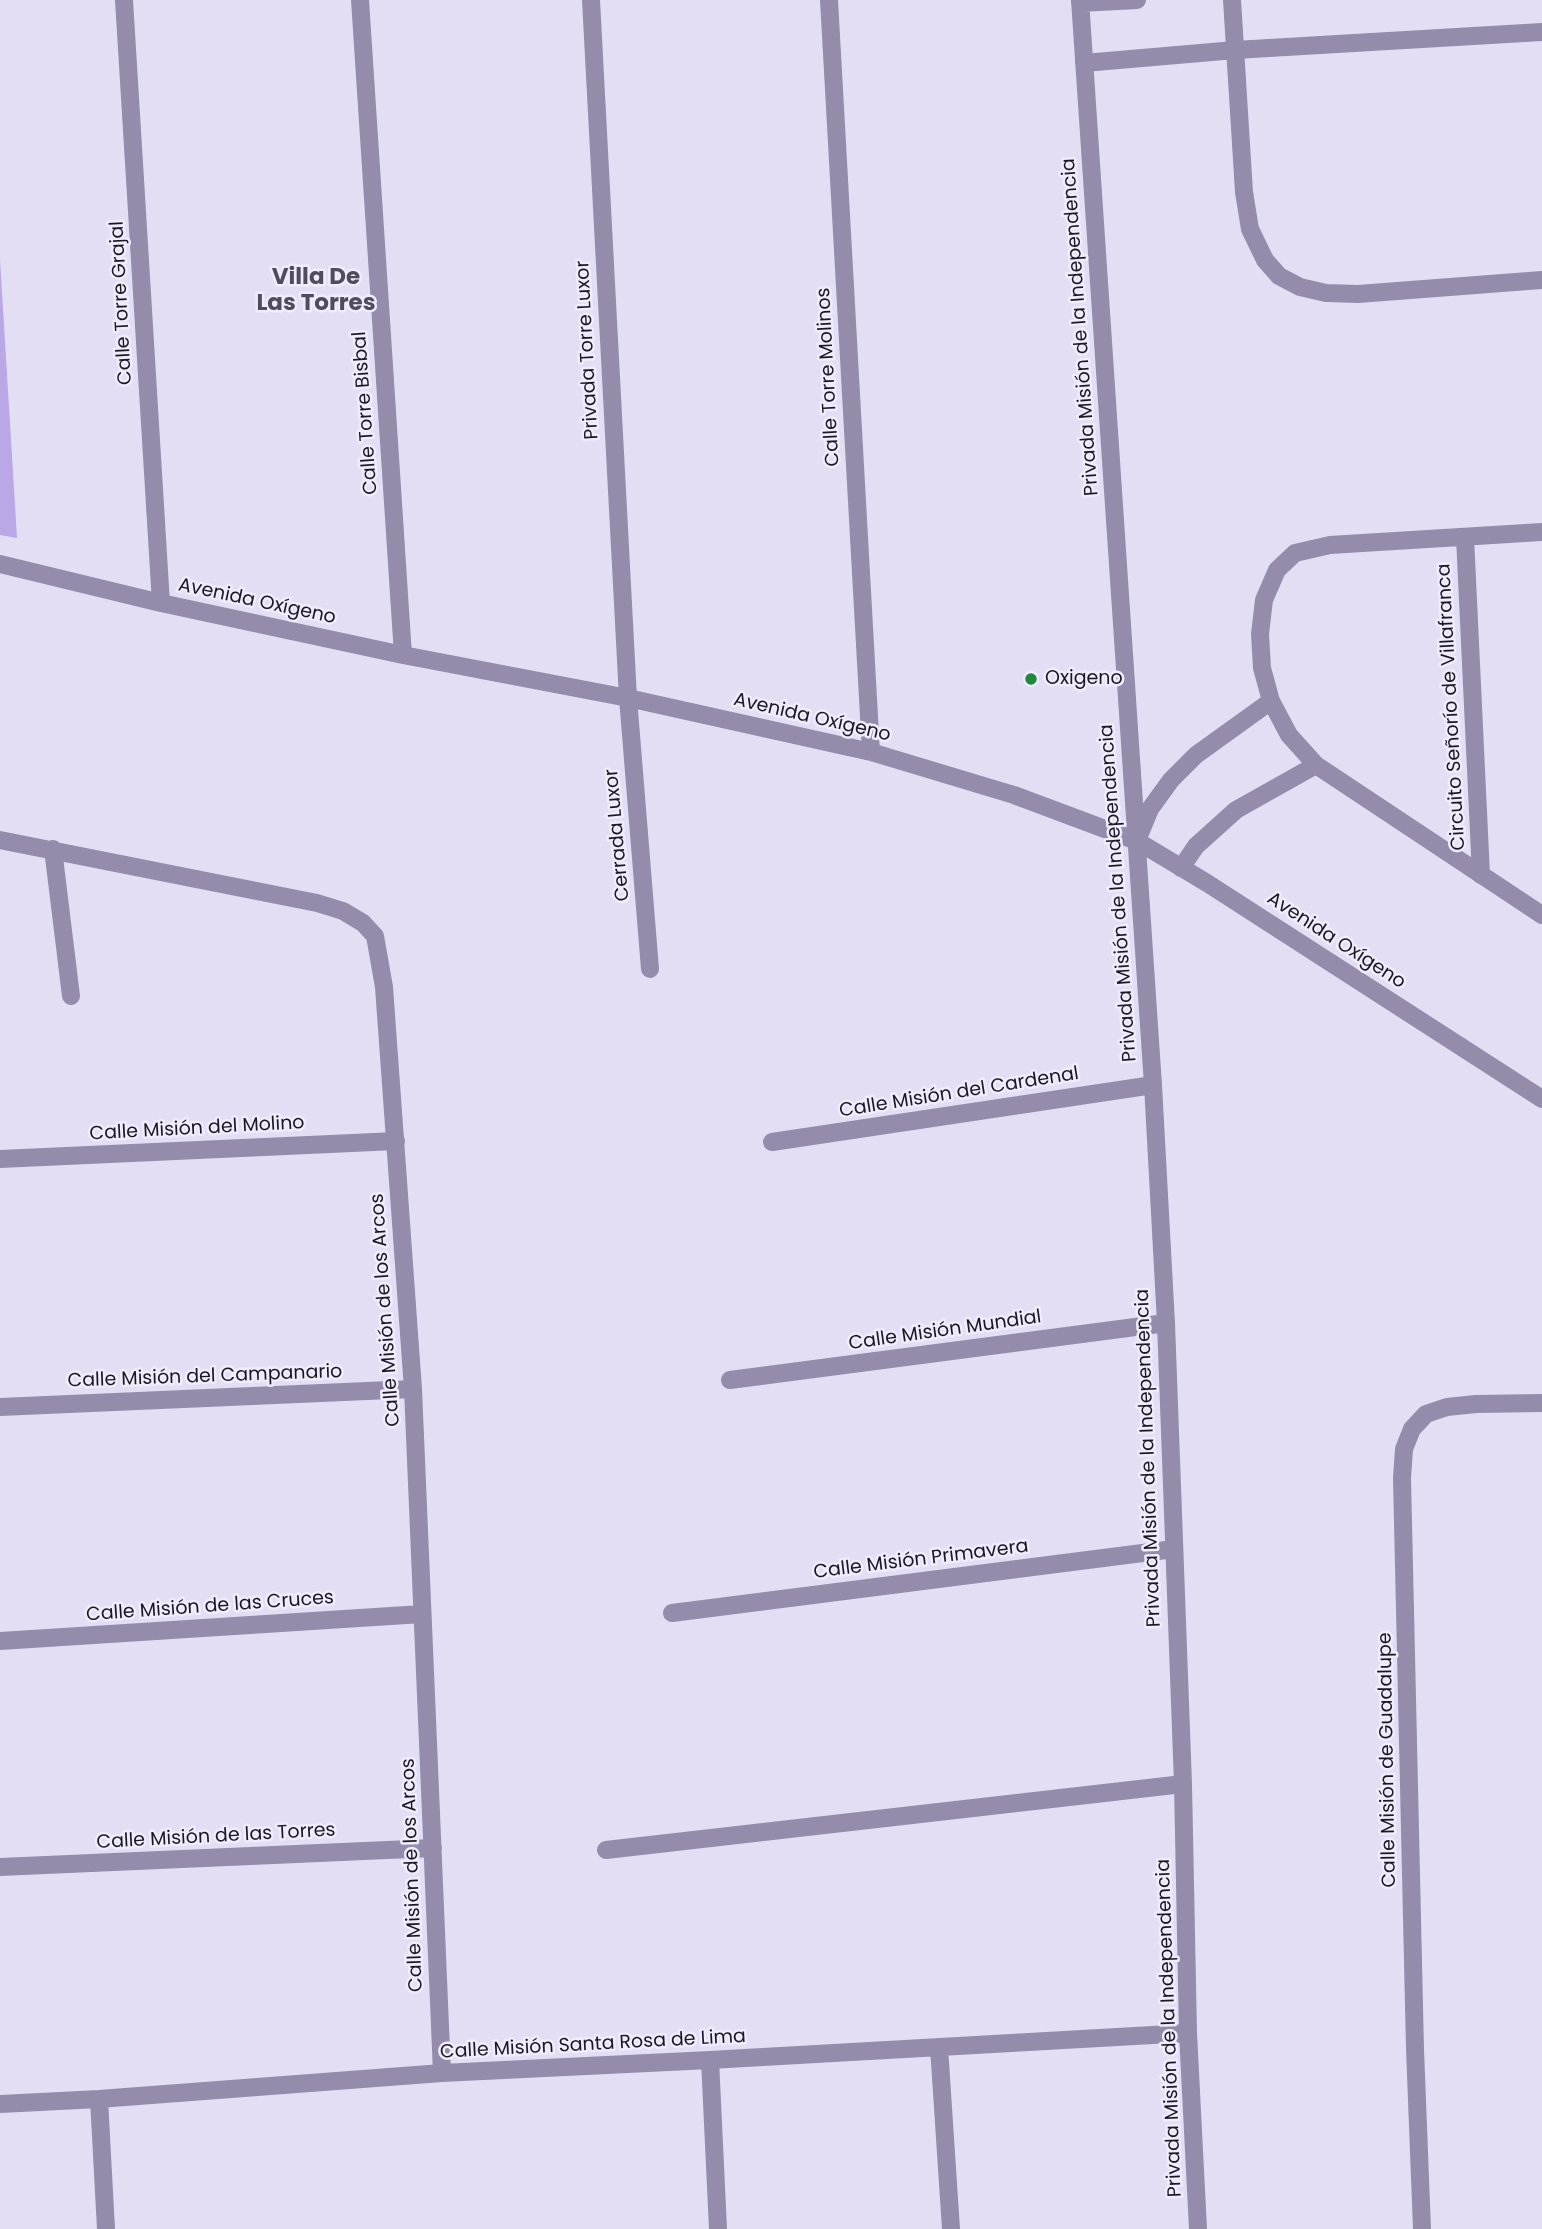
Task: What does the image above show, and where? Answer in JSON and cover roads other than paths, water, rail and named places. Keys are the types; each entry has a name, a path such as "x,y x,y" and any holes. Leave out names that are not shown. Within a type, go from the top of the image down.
{"street":[{"name":"Calle Torre Grajal","path":"124,0 161,603"},
{"name":"Calle Torre Bisbal","path":"359,0 403,655"},
{"name":"Privada Torre Luxor","path":"591,0 628,698"},
{"name":"Calle Torre Molinos","path":"830,0 871,751"},
{"path":"1080,1 1137,0"},
{"path":"1232,0 1244,192 1250,229 1265,260 1279,276 1300,287 1326,293 1358,294 1542,280"},
{"name":"Privada Misión de la Independencia","path":"1080,1 1153,1085 1166,1323 1183,1784 1188,2033 1198,2229"},
{"path":"1084,62 1235,50 1542,32"},
{"name":"Circuito Señorío de Villafranca","path":"1542,532 1330,545 1295,553 1277,569 1264,600 1260,634 1262,668 1271,701 1289,735 1316,765 1542,915"},
{"name":"Circuito Señorío de Villafranca","path":"1465,537 1481,875"},
{"name":"Avenida Oxígeno","path":"0,564 161,603 403,655 628,698 871,751 1014,794 1137,841 1542,1099"},
{"name":"Cerrada Luxor","path":"628,698 650,969"},
{"path":"1137,841 1150,809 1171,780 1196,755 1271,701"},
{"path":"1181,868 1196,846 1236,810 1316,765"},
{"name":"Calle Misión de los Arcos","path":"0,840 317,903 343,911 363,923 375,936 384,986 413,1389 442,2073"},
{"path":"52,849 71,996"},
{"name":"Calle Misión del Cardenal","path":"772,1142 1153,1085"},
{"name":"Calle Misión del Molino","path":"0,1159 396,1141"},
{"name":"Calle Misión Mundial","path":"730,1380 1166,1323"},
{"name":"Calle Misión del Campanario","path":"0,1407 413,1389"},
{"name":"Calle Misión de Guadalupe","path":"1422,2229 1415,2049 1402,1478 1404,1449 1412,1429 1426,1414 1447,1407 1542,1403"},
{"name":"Calle Misión Primavera","path":"672,1613 1174,1549"},
{"name":"Calle Misión de las Cruces","path":"0,1641 422,1614"},
{"path":"606,1850 1183,1784"},
{"name":"Calle Misión de las Torres","path":"0,1867 433,1848"},
{"name":"Calle Misión Santa Rosa de Lima","path":"0,2104 442,2073 1188,2033"},
{"path":"939,2048 951,2229"},
{"path":"710,2060 718,2229"},
{"path":"99,2099 106,2229"}],"place":[{"name":"Oxigeno","path":"1031,679"}],"district":[{"name":"Villa De Las Torres","path":"316,291"}]}
